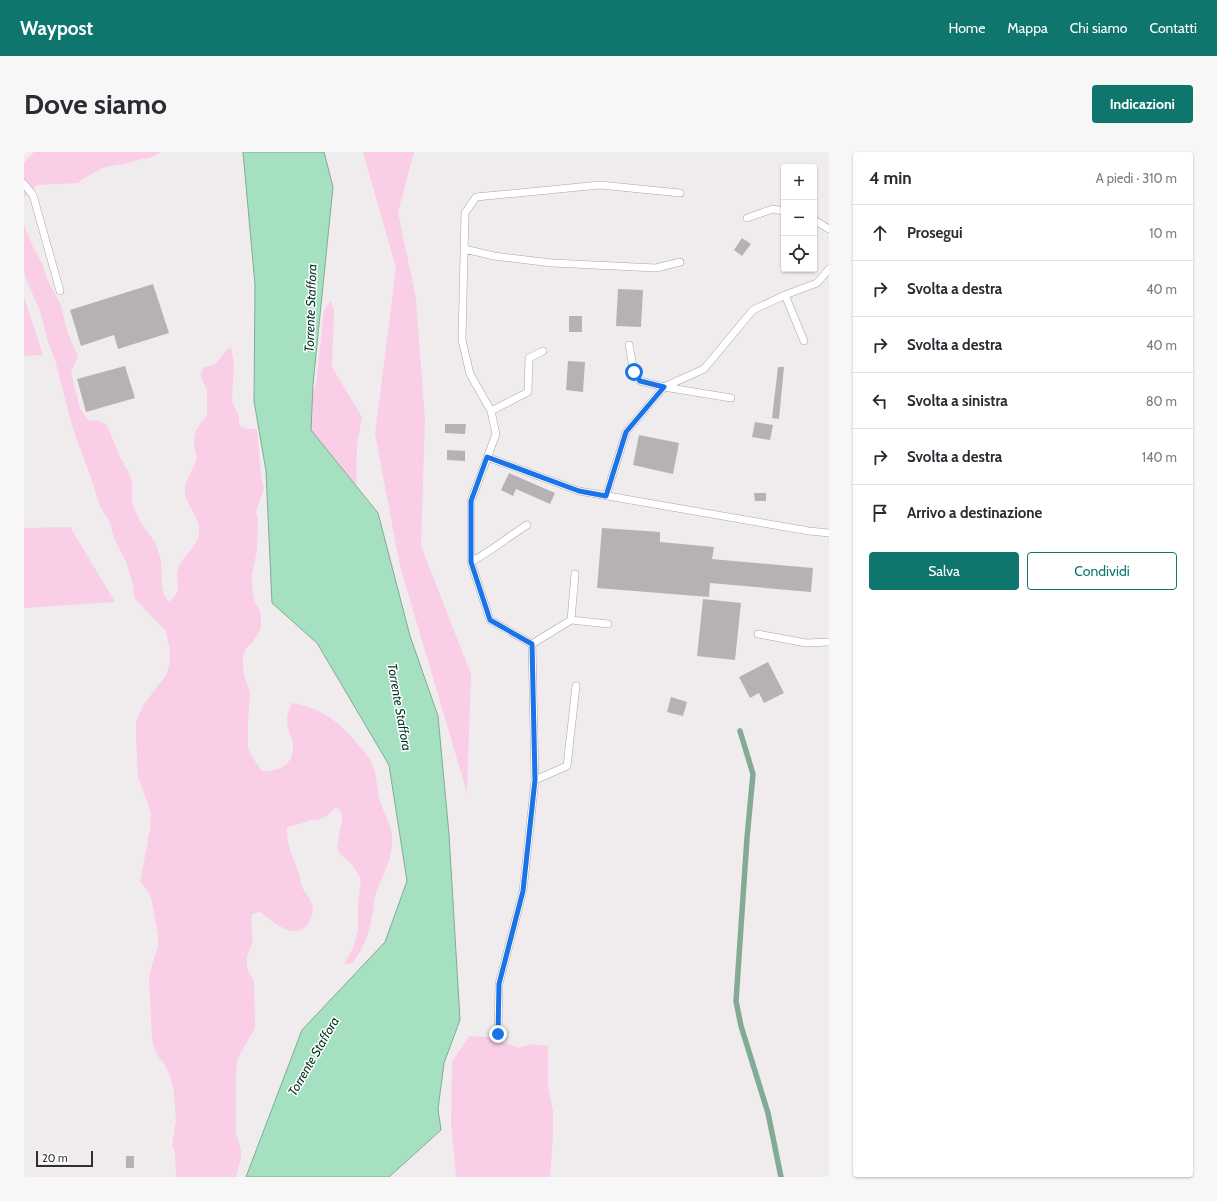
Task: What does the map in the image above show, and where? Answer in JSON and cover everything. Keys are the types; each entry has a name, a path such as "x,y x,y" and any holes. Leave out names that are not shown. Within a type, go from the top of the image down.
{"lane":[{"path":"24,184 33,195 60,292"},
{"path":"532,644 490,620 471,562 471,501 496,434 491,410 470,374 462,340 465,213 476,197 600,185 680,193"},
{"path":"747,218 773,209 781,210"},
{"path":"817,222 829,229"},
{"path":"464,249 494,256 552,263 656,268 680,262"},
{"path":"606,496 626,432 664,387 704,369 753,310 816,283 829,269"},
{"path":"785,295 804,342"},
{"path":"629,345 634,372 640,381 664,387 731,398"},
{"path":"491,410 528,392 529,358 543,351"},
{"path":"487,457 579,491 809,532 829,533"},
{"path":"471,562 489,552 502,541 527,526"},
{"path":"571,620 575,574"},
{"path":"532,644 571,620 608,624"},
{"path":"758,634 806,643 829,642"},
{"path":"498,1034 499,984 523,891 535,780 532,644"},
{"path":"535,780 567,766 576,686"}],"shaded area":[{"path":"34,152 160,152 152,157 105,167 84,178 78,183 37,185 24,198 24,163"},
{"path":"363,152 414,152 398,212 416,299 425,420 421,546 471,674 467,793 400,566 375,434 396,268"},
{"path":"24,225 33,247 42,263 48,281 61,305 67,331 78,357 71,372 80,408 88,420 99,421 107,425 132,482 132,502 135,511 143,526 155,542 161,560 162,586 164,595 169,602 177,593 177,574 180,564 196,542 199,532 199,526 187,501 185,488 196,459 194,441 196,433 201,422 207,416 207,390 200,375 204,367 210,366 217,362 231,347 234,365 232,401 239,417 239,425 247,429 257,429 261,476 264,488 256,512 258,521 257,550 252,576 255,603 260,610 261,629 252,643 246,648 243,657 244,675 250,692 248,748 252,757 262,771 270,771 283,767 288,763 293,752 293,744 287,721 288,712 292,703 313,708 331,718 347,732 371,761 380,801 392,832 390,858 377,889 373,914 367,935 356,958 352,963 344,964 353,948 358,930 358,904 361,879 352,864 340,854 337,847 342,813 337,807 325,817 318,820 310,820 287,827 290,850 302,887 310,899 313,907 313,912 309,922 297,931 284,929 260,912 252,914 251,922 253,941 247,956 247,965 249,973 254,980 255,1028 238,1058 236,1073 236,1133 241,1151 241,1158 236,1177 176,1177 175,1153 172,1145 176,1121 174,1092 170,1075 158,1056 153,1045 152,1038 149,977 158,947 158,935 151,898 145,887 140,882 150,829 151,813 138,777 136,739 136,721 144,704 166,675 170,662 170,651 166,631 134,598 133,586 127,564 114,538 109,521 100,506 73,429 55,360 48,342 40,311 24,271"},
{"path":"24,297 43,355 24,356"},
{"path":"331,301 334,311 332,367 362,417 357,445 356,493 310,491 307,402 316,385 324,310"},
{"path":"70,527 115,602 24,608 24,528"},
{"path":"469,1036 488,1037 519,1048 531,1044 548,1046 548,1086 553,1111 550,1177 456,1177 451,1124 452,1062"}],"water":[{"name":"Torrente Staffora","path":"243,152 324,152 333,187 313,384 311,430 378,513 410,636 438,716 449,834 460,1020 444,1063 438,1109 441,1130 389,1177 246,1177 302,1030 385,942 407,881 389,765 317,643 272,603 266,471 254,401 255,285"}],"building":[{"path":"742,238 751,244 742,256 734,250"},
{"path":"153,284 169,333 118,349 114,335 81,346 70,310"},
{"path":"618,289 643,290 641,327 616,326"},
{"path":"569,316 582,316 582,332 569,332"},
{"path":"568,361 585,362 583,392 566,390"},
{"path":"125,366 135,398 86,412 77,379"},
{"path":"778,367 784,367 779,419 772,418"},
{"path":"755,422 773,425 770,440 752,437"},
{"path":"445,424 466,424 465,434 445,433"},
{"path":"639,435 679,443 673,474 633,465"},
{"path":"447,450 465,451 465,461 447,460"},
{"path":"509,473 555,493 550,504 516,489 513,496 501,490"},
{"path":"754,493 766,493 766,501 755,501"},
{"path":"602,528 660,532 660,542 714,547 712,559 813,568 811,592 710,583 709,597 597,588"},
{"path":"703,599 741,603 735,660 697,656"},
{"path":"768,662 784,693 764,703 759,693 750,698 739,677"},
{"path":"671,697 687,702 683,716 667,712"},
{"path":"126,1156 134,1156 134,1168 126,1168"}],"waterway":[{"path":"740,731 753,774 747,838 736,1001 741,1026 768,1113 781,1177"}],"route":[{"path":"498,1034 499,984 523,891 535,780 532,644 490,620 471,562 471,501 487,457 579,491 606,496 626,432 664,387 640,381 634,372"}]}
